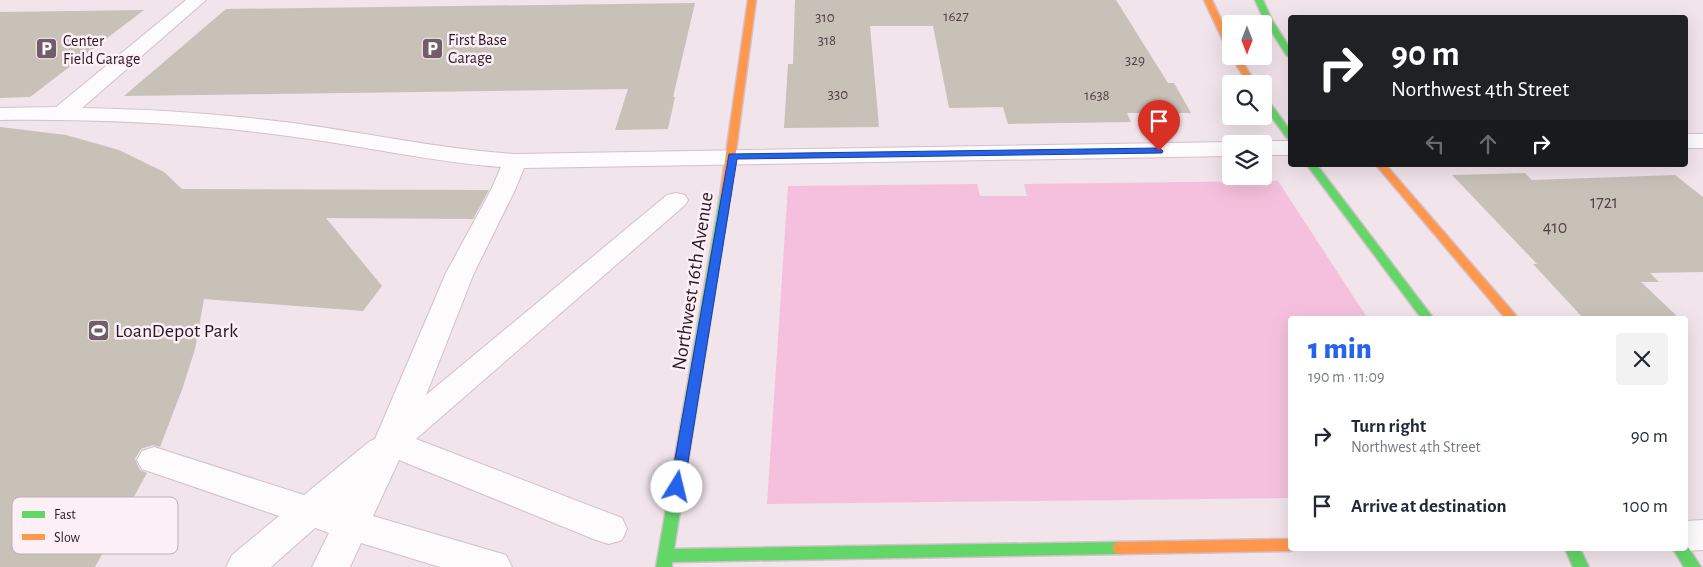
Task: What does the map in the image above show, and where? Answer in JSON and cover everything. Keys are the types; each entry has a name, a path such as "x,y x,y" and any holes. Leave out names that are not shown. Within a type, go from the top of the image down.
{"street":[{"path":"61,114 197,0"},
{"name":"Northwest 16th Avenue","path":"665,562 732,156 752,0"},
{"path":"1208,0 1222,32"},
{"path":"1259,0 1268,20 1288,51"},
{"path":"1272,111 1288,133"},
{"path":"0,114 61,114 250,125 475,159 515,161 1222,149"},
{"path":"1688,141 1703,141"},
{"path":"1272,148 1288,148"},
{"path":"331,567 390,443 460,273 503,190 515,161"},
{"path":"1314,167 1426,316"},
{"path":"1383,167 1510,316"},
{"path":"245,567 676,200"},
{"path":"390,443 609,529"},
{"path":"154,460 310,512 494,567"},
{"path":"1688,536 1703,535"},
{"path":"665,562 1288,545"},
{"path":"1573,551 1581,567"},
{"path":"1682,551 1693,567"}],"shaded area":[{"path":"1272,181 1278,181 1366,316 1288,316 1288,498 767,504 788,186 977,184 980,196 1027,196 1024,184 1222,182 1222,185 1272,185"}],"building":[{"path":"795,0 1116,0 1168,83 1174,83 1191,113 1127,113 1131,122 1008,124 1003,107 949,108 933,26 870,26 879,127 784,128 788,64 793,64"},
{"name":"First Base Garage","path":"695,3 673,97 675,97 668,129 615,130 628,89 124,96 226,9"},
{"name":"Center Field Garage","path":"144,10 30,97 0,98 0,12"},
{"name":"LoanDepot Park","path":"0,127 66,135 119,150 164,172 182,189 489,190 473,219 326,218 382,286 363,311 204,299 195,349 160,447 153,445 141,449 135,459 140,470 147,473 134,497 12,497 12,554 102,554 95,567 0,567"},
{"path":"1525,173 1532,180 1675,175 1703,197 1703,272 1650,273 1659,282 1641,282 1677,316 1581,316 1533,264 1537,264 1452,175"}],"traffic: fast":[{"path":"1259,0 1268,20 1288,51"},
{"path":"1272,112 1288,133"},
{"path":"1314,167 1426,316"},
{"path":"664,567 725,196"},
{"path":"665,556 1120,548"},
{"path":"1573,551 1581,567"},
{"path":"1682,551 1693,567"}],"traffic: slow":[{"path":"725,196 752,0"},
{"path":"1208,0 1222,30"},
{"path":"1240,65 1247,75"},
{"path":"1383,167 1510,316"},
{"path":"1120,548 1288,545"}],"place":[{"name":"First Base Garage","path":"432,48"},
{"name":"Center Field Garage","path":"47,49"},
{"name":"LoanDepot Park","path":"99,330"}],"route":[{"path":"677,487 732,156 1159,151"}]}
